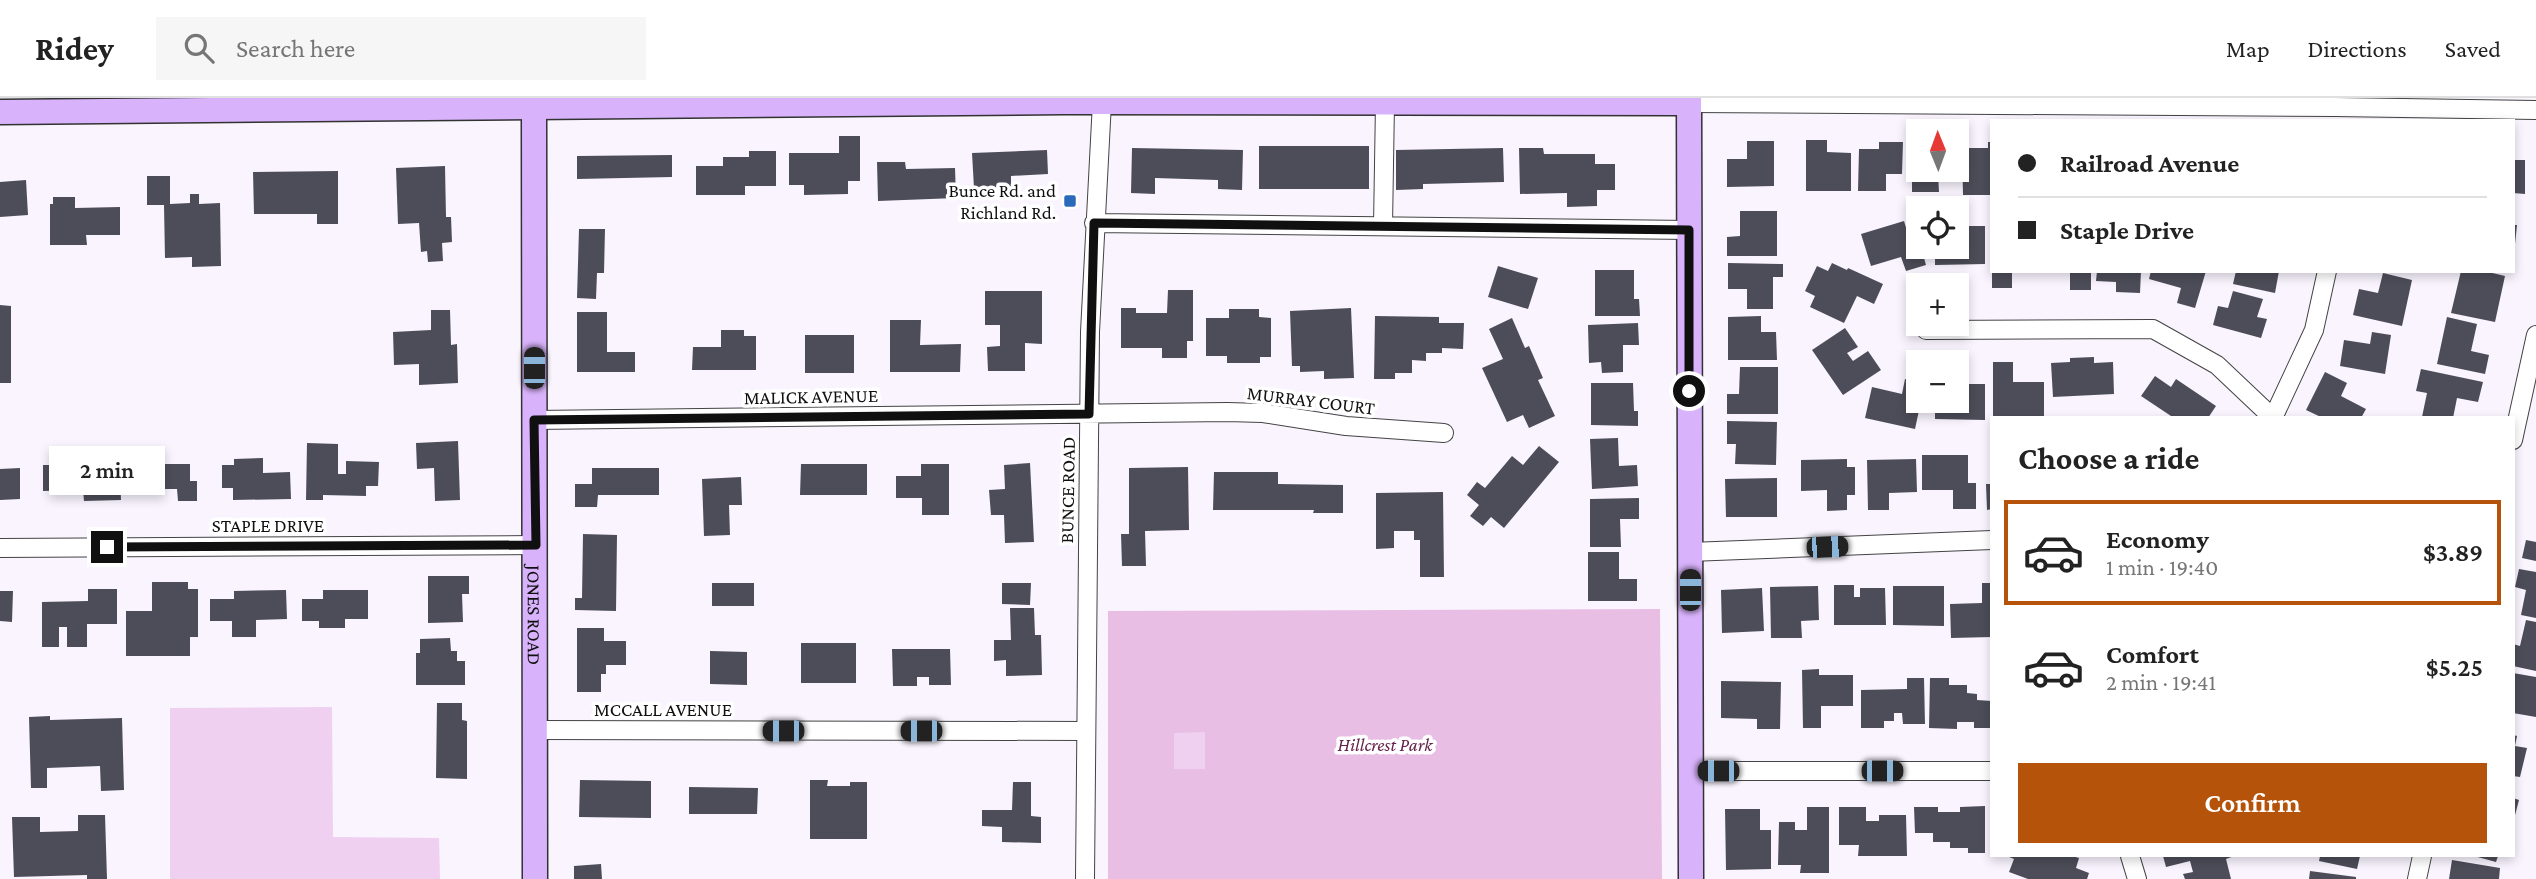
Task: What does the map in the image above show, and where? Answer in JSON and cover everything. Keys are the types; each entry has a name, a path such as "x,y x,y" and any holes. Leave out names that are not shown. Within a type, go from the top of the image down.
{"street":[{"path":"11,107 279,103 1102,100 1385,103 1689,101 2536,110"},
{"name":"BUNCE ROAD","path":"1086,879 1089,414 1094,223 1102,100"},
{"path":"1689,101 1691,879"},
{"name":"JONES ROAD","path":"534,102 535,879"},
{"path":"1383,226 1385,103"},
{"path":"1094,223 1689,230"},
{"path":"2274,416 2314,330 2328,273"},
{"path":"1969,330 2153,329 2217,365 2271,416"},
{"path":"2515,431 2536,335"},
{"name":"MURRAY COURT","path":"1089,414 1263,413 1346,426 1444,433"},
{"name":"MALICK AVENUE","path":"534,420 1089,414"},
{"path":"1690,551 1990,540"},
{"name":"STAPLE DRIVE","path":"0,548 536,545"},
{"name":"MCCALL AVENUE","path":"535,730 1086,731"},
{"path":"1690,771 1990,771"},
{"path":"2130,857 2137,879"},
{"path":"2417,879 2422,857"}],"green space":[{"name":"Hillcrest Park","path":"1660,609 1662,879 1108,879 1108,611"}],"shaded area":[{"path":"332,707 333,837 439,838 440,879 170,879 170,708"},
{"path":"1205,732 1205,769 1174,769 1174,733"}],"building":[{"path":"839,136 860,136 860,181 848,181 848,194 804,195 804,185 789,185 789,153 839,153"},
{"path":"1806,140 1827,140 1827,152 1851,153 1851,191 1806,191"},
{"path":"1747,141 1774,141 1774,186 1727,187 1727,159 1747,159"},
{"path":"1879,142 1903,142 1902,174 1886,174 1886,191 1858,191 1859,149 1879,149"},
{"path":"1990,142 1990,195 1963,195 1963,182 1969,182 1969,148 1988,148"},
{"path":"1259,146 1369,146 1369,189 1259,189"},
{"path":"1132,148 1243,150 1242,190 1218,189 1218,180 1155,178 1155,194 1131,193"},
{"path":"1503,148 1504,182 1423,184 1423,189 1396,190 1396,150"},
{"path":"1519,148 1543,148 1544,154 1595,154 1595,164 1615,164 1615,190 1597,190 1597,206 1567,207 1567,193 1520,194"},
{"path":"1047,150 1048,174 1011,176 1011,187 974,188 972,153"},
{"path":"749,151 776,151 776,186 745,186 745,195 696,195 696,166 723,166 723,157 749,157"},
{"path":"672,155 672,177 577,179 577,156"},
{"path":"2515,160 2525,160 2525,194 2515,193"},
{"path":"877,162 905,162 906,169 955,168 956,198 878,201"},
{"path":"445,166 446,217 451,217 452,242 442,243 443,261 428,262 427,251 421,252 419,223 398,224 396,168"},
{"path":"338,171 338,224 317,224 317,214 254,214 253,172"},
{"path":"147,176 170,176 170,204 190,203 190,194 199,194 199,204 220,203 221,266 192,267 192,257 165,258 164,205 147,205"},
{"path":"26,180 28,215 0,217 0,182"},
{"path":"1912,182 1938,182 1939,192 1912,192"},
{"path":"53,197 75,197 75,208 120,207 120,235 86,235 87,245 50,245 50,204 53,204"},
{"path":"1740,211 1777,211 1777,256 1727,256 1727,237 1740,236"},
{"path":"1904,221 1906,259 1924,259 1926,265 1906,271 1901,257 1871,266 1861,234"},
{"path":"1969,226 1985,226 1985,264 1935,265 1935,259 1969,259"},
{"path":"579,229 605,229 604,273 597,273 596,299 577,298"},
{"path":"1728,263 1783,264 1783,277 1773,277 1773,309 1747,309 1747,289 1728,289"},
{"path":"1832,263 1883,284 1874,304 1857,296 1844,323 1810,307 1815,296 1805,291 1817,266 1828,271"},
{"path":"1498,266 1538,278 1528,309 1488,297"},
{"path":"1595,270 1634,270 1634,299 1639,299 1640,316 1595,316"},
{"path":"1992,273 2012,273 2012,288 1992,288"},
{"path":"2070,273 2091,273 2091,290 2070,290"},
{"path":"2097,273 2141,273 2140,293 2116,292 2116,282 2096,281"},
{"path":"2150,273 2205,273 2195,308 2177,303 2181,288 2149,279"},
{"path":"2236,273 2279,273 2275,293 2233,284"},
{"path":"2383,273 2412,280 2402,326 2353,315 2359,289 2378,293"},
{"path":"2461,273 2492,273 2505,276 2495,322 2451,313"},
{"path":"1168,290 1193,290 1193,341 1187,341 1187,358 1162,358 1162,348 1121,348 1121,308 1136,308 1136,313 1167,313"},
{"path":"985,291 1042,291 1042,344 1025,343 1025,371 988,371 987,347 1000,346 1000,325 985,325"},
{"path":"2233,291 2263,299 2257,317 2267,319 2261,338 2213,325 2218,306 2228,308"},
{"path":"0,305 11,306 11,383 0,383"},
{"path":"1351,308 1354,378 1324,379 1324,371 1300,372 1300,366 1292,366 1290,311"},
{"path":"1229,309 1259,309 1259,317 1271,318 1271,357 1260,357 1260,363 1227,363 1227,356 1206,356 1206,318 1229,318"},
{"path":"431,310 450,310 451,345 457,344 458,383 419,385 419,364 394,365 393,332 431,330"},
{"path":"577,312 607,312 607,352 635,352 635,372 577,372"},
{"path":"1375,316 1439,317 1439,323 1464,323 1463,349 1442,348 1442,353 1426,353 1426,361 1412,360 1412,373 1395,373 1395,379 1374,379"},
{"path":"1761,316 1761,332 1776,332 1777,360 1728,360 1728,317"},
{"path":"2447,317 2477,324 2471,351 2489,355 2485,374 2437,364"},
{"path":"1512,318 1525,348 1529,346 1543,378 1538,380 1555,416 1529,428 1523,415 1507,422 1482,368 1503,359 1489,329"},
{"path":"890,320 921,320 920,345 961,344 960,372 890,372"},
{"path":"1638,323 1639,345 1623,345 1623,372 1602,373 1601,362 1589,363 1588,325"},
{"path":"1845,328 1858,347 1847,353 1853,361 1868,351 1881,370 1843,395 1812,350"},
{"path":"721,330 744,330 744,336 756,336 756,370 692,370 693,347 721,347"},
{"path":"2372,332 2391,335 2385,374 2340,366 2344,340 2370,344"},
{"path":"805,335 854,335 854,373 805,373"},
{"path":"2094,357 2094,363 2113,362 2114,394 2053,397 2051,363 2070,362 2070,358"},
{"path":"1993,362 2013,362 2013,382 2044,382 2044,416 1993,416"},
{"path":"1740,367 1778,367 1778,414 1727,414 1727,394 1739,394"},
{"path":"2421,369 2483,382 2478,402 2457,398 2453,416 2422,416 2427,393 2416,391"},
{"path":"2325,372 2347,383 2341,396 2366,409 2362,416 2319,416 2306,410"},
{"path":"2155,376 2171,387 2176,379 2216,406 2209,416 2171,416 2141,396"},
{"path":"1906,379 1906,413 1918,413 1915,429 1865,418 1872,387 1902,394"},
{"path":"1591,383 1633,383 1634,411 1638,411 1638,426 1591,425"},
{"path":"1969,384 1985,384 1985,420 1935,419 1935,413 1969,413"},
{"path":"1727,421 1777,422 1776,465 1735,464 1736,444 1727,444"},
{"path":"1618,438 1619,466 1637,465 1638,486 1592,489 1590,439"},
{"path":"458,441 460,500 435,501 434,468 417,469 416,443"},
{"path":"307,443 338,444 338,474 346,474 346,461 379,462 378,486 366,486 366,496 323,495 323,500 306,500"},
{"path":"1539,446 1559,462 1504,528 1491,517 1483,526 1470,516 1479,505 1467,495 1477,482 1485,488 1512,456 1523,465"},
{"path":"119,448 121,500 84,501 83,490 43,491 43,465 62,465 62,451 83,451 83,465 96,465 96,449"},
{"path":"1922,455 1968,455 1968,483 1976,483 1976,509 1953,509 1953,490 1922,490"},
{"path":"263,458 263,473 290,472 291,499 233,500 233,488 222,488 222,465 234,465 234,459"},
{"path":"1847,459 1847,467 1855,467 1855,495 1847,495 1847,510 1827,511 1827,490 1801,491 1801,460"},
{"path":"1916,459 1917,492 1889,493 1889,510 1868,510 1867,460"},
{"path":"1030,463 1034,542 1005,543 1004,515 991,515 989,490 1005,489 1004,465"},
{"path":"134,464 190,464 190,481 197,481 197,501 178,501 177,489 134,489"},
{"path":"801,464 867,464 867,495 800,495"},
{"path":"921,464 949,464 949,515 922,515 922,498 896,498 896,476 921,476"},
{"path":"1188,467 1189,530 1145,531 1146,566 1122,566 1121,534 1129,534 1129,468"},
{"path":"20,468 20,499 0,500 0,469"},
{"path":"592,468 659,468 659,495 598,495 597,507 575,507 575,484 592,484"},
{"path":"1214,472 1278,472 1278,484 1343,485 1343,513 1313,513 1314,510 1213,510"},
{"path":"741,477 742,505 729,505 730,535 704,536 702,479"},
{"path":"1777,478 1777,517 1726,517 1725,479"},
{"path":"1986,484 1990,484 1990,509 1987,510"},
{"path":"1443,492 1444,577 1420,577 1420,540 1414,540 1414,531 1394,531 1394,548 1376,549 1376,493"},
{"path":"1639,498 1639,519 1620,519 1621,547 1590,547 1590,499"},
{"path":"583,534 617,535 616,611 575,610 575,598 582,598"},
{"path":"2526,540 2536,542 2536,561 2522,558"},
{"path":"1588,552 1619,552 1619,579 1637,579 1637,601 1588,601"},
{"path":"2519,569 2536,572 2536,618 2521,615 2526,590 2515,587"},
{"path":"428,576 469,576 469,594 462,594 463,622 428,623"},
{"path":"152,582 188,582 188,589 198,589 198,637 190,637 190,656 126,656 126,611 152,611"},
{"path":"712,583 754,583 754,606 712,606"},
{"path":"1002,583 1031,583 1030,605 1002,604"},
{"path":"1982,583 1990,583 1990,637 1951,638 1950,604 1982,603"},
{"path":"1834,585 1854,585 1854,597 1860,597 1860,588 1885,588 1886,625 1834,625"},
{"path":"1818,586 1819,620 1801,621 1802,638 1771,638 1770,587"},
{"path":"1893,586 1944,586 1944,626 1893,625"},
{"path":"1762,588 1764,631 1722,633 1721,590"},
{"path":"88,589 117,589 117,624 87,624 87,647 67,647 67,627 59,627 59,647 42,647 42,602 88,601"},
{"path":"286,590 287,619 256,620 256,637 232,637 232,621 210,621 210,599 234,599 234,591"},
{"path":"323,590 368,590 368,619 345,619 345,628 319,628 319,621 302,621 302,599 323,599"},
{"path":"0,591 13,591 12,622 0,621"},
{"path":"1010,608 1034,608 1035,635 1041,635 1042,675 1006,676 1006,660 994,661 994,640 1011,640"},
{"path":"2526,620 2536,622 2536,671 2515,666 2515,645 2520,646"},
{"path":"577,628 604,628 604,641 626,641 626,665 606,665 606,674 601,674 601,692 577,692"},
{"path":"450,638 451,651 457,651 457,661 465,661 465,685 416,685 416,653 420,653 420,639"},
{"path":"801,643 856,643 856,683 801,683"},
{"path":"892,649 950,649 951,685 929,685 929,677 917,677 917,686 893,686"},
{"path":"710,651 747,652 747,685 710,684"},
{"path":"1819,669 1819,675 1853,675 1853,706 1821,706 1821,728 1803,728 1802,670"},
{"path":"2515,673 2536,677 2536,717 2515,713"},
{"path":"1907,678 1924,678 1925,724 1903,724 1902,713 1894,713 1894,721 1884,721 1884,728 1861,728 1861,690 1907,689"},
{"path":"1930,678 1949,678 1949,685 1967,685 1967,693 1977,694 1977,700 1990,701 1990,728 1974,728 1974,722 1957,722 1957,729 1929,728"},
{"path":"1721,681 1781,682 1780,729 1757,729 1757,719 1721,718"},
{"path":"437,703 462,703 462,720 467,721 467,779 436,778"},
{"path":"50,716 50,720 122,718 124,790 101,791 100,766 47,768 47,788 31,788 29,717"},
{"path":"2515,746 2527,748 2520,777 2515,776"},
{"path":"580,780 651,781 651,818 579,817"},
{"path":"810,780 828,780 827,786 850,786 850,782 867,782 867,839 810,839"},
{"path":"1013,782 1031,782 1031,816 1041,817 1041,843 1002,842 1002,827 982,826 982,810 1012,810"},
{"path":"689,787 758,788 757,814 689,814"},
{"path":"2515,799 2519,800 2515,815"},
{"path":"1985,806 1985,853 1968,853 1968,848 1950,848 1950,842 1933,842 1933,833 1915,833 1914,807 1938,807 1938,812 1960,812 1960,807"},
{"path":"1807,807 1829,807 1829,873 1800,873 1801,865 1778,865 1779,822 1795,822 1795,830 1807,830"},
{"path":"1839,807 1866,807 1866,821 1879,821 1879,815 1906,815 1907,856 1858,856 1859,845 1839,845"},
{"path":"1725,809 1760,809 1760,830 1771,830 1771,869 1726,870"},
{"path":"78,815 105,815 107,879 87,879 87,875 14,877 12,817 40,817 40,832 78,831"},
{"path":"2009,857 2076,857 2079,858 2076,868 2089,873 2087,879 2028,879 2009,872 2014,859"},
{"path":"2163,857 2231,857 2226,859 2231,879 2185,879 2183,874 2193,872 2190,861 2166,867"},
{"path":"2320,857 2360,857 2357,869 2319,861"},
{"path":"2478,857 2498,857 2496,862"},
{"path":"2452,860 2500,868 2499,879 2449,879"},
{"path":"601,864 602,879 574,879 574,866"},
{"path":"2310,871 2356,877 2356,879 2309,879"}],"place":[{"name":"Bunce Rd. and Richland Rd.","path":"1070,201"}],"route":[{"path":"107,547 536,545 534,420 1089,414 1094,223 1689,230 1689,391"}]}
